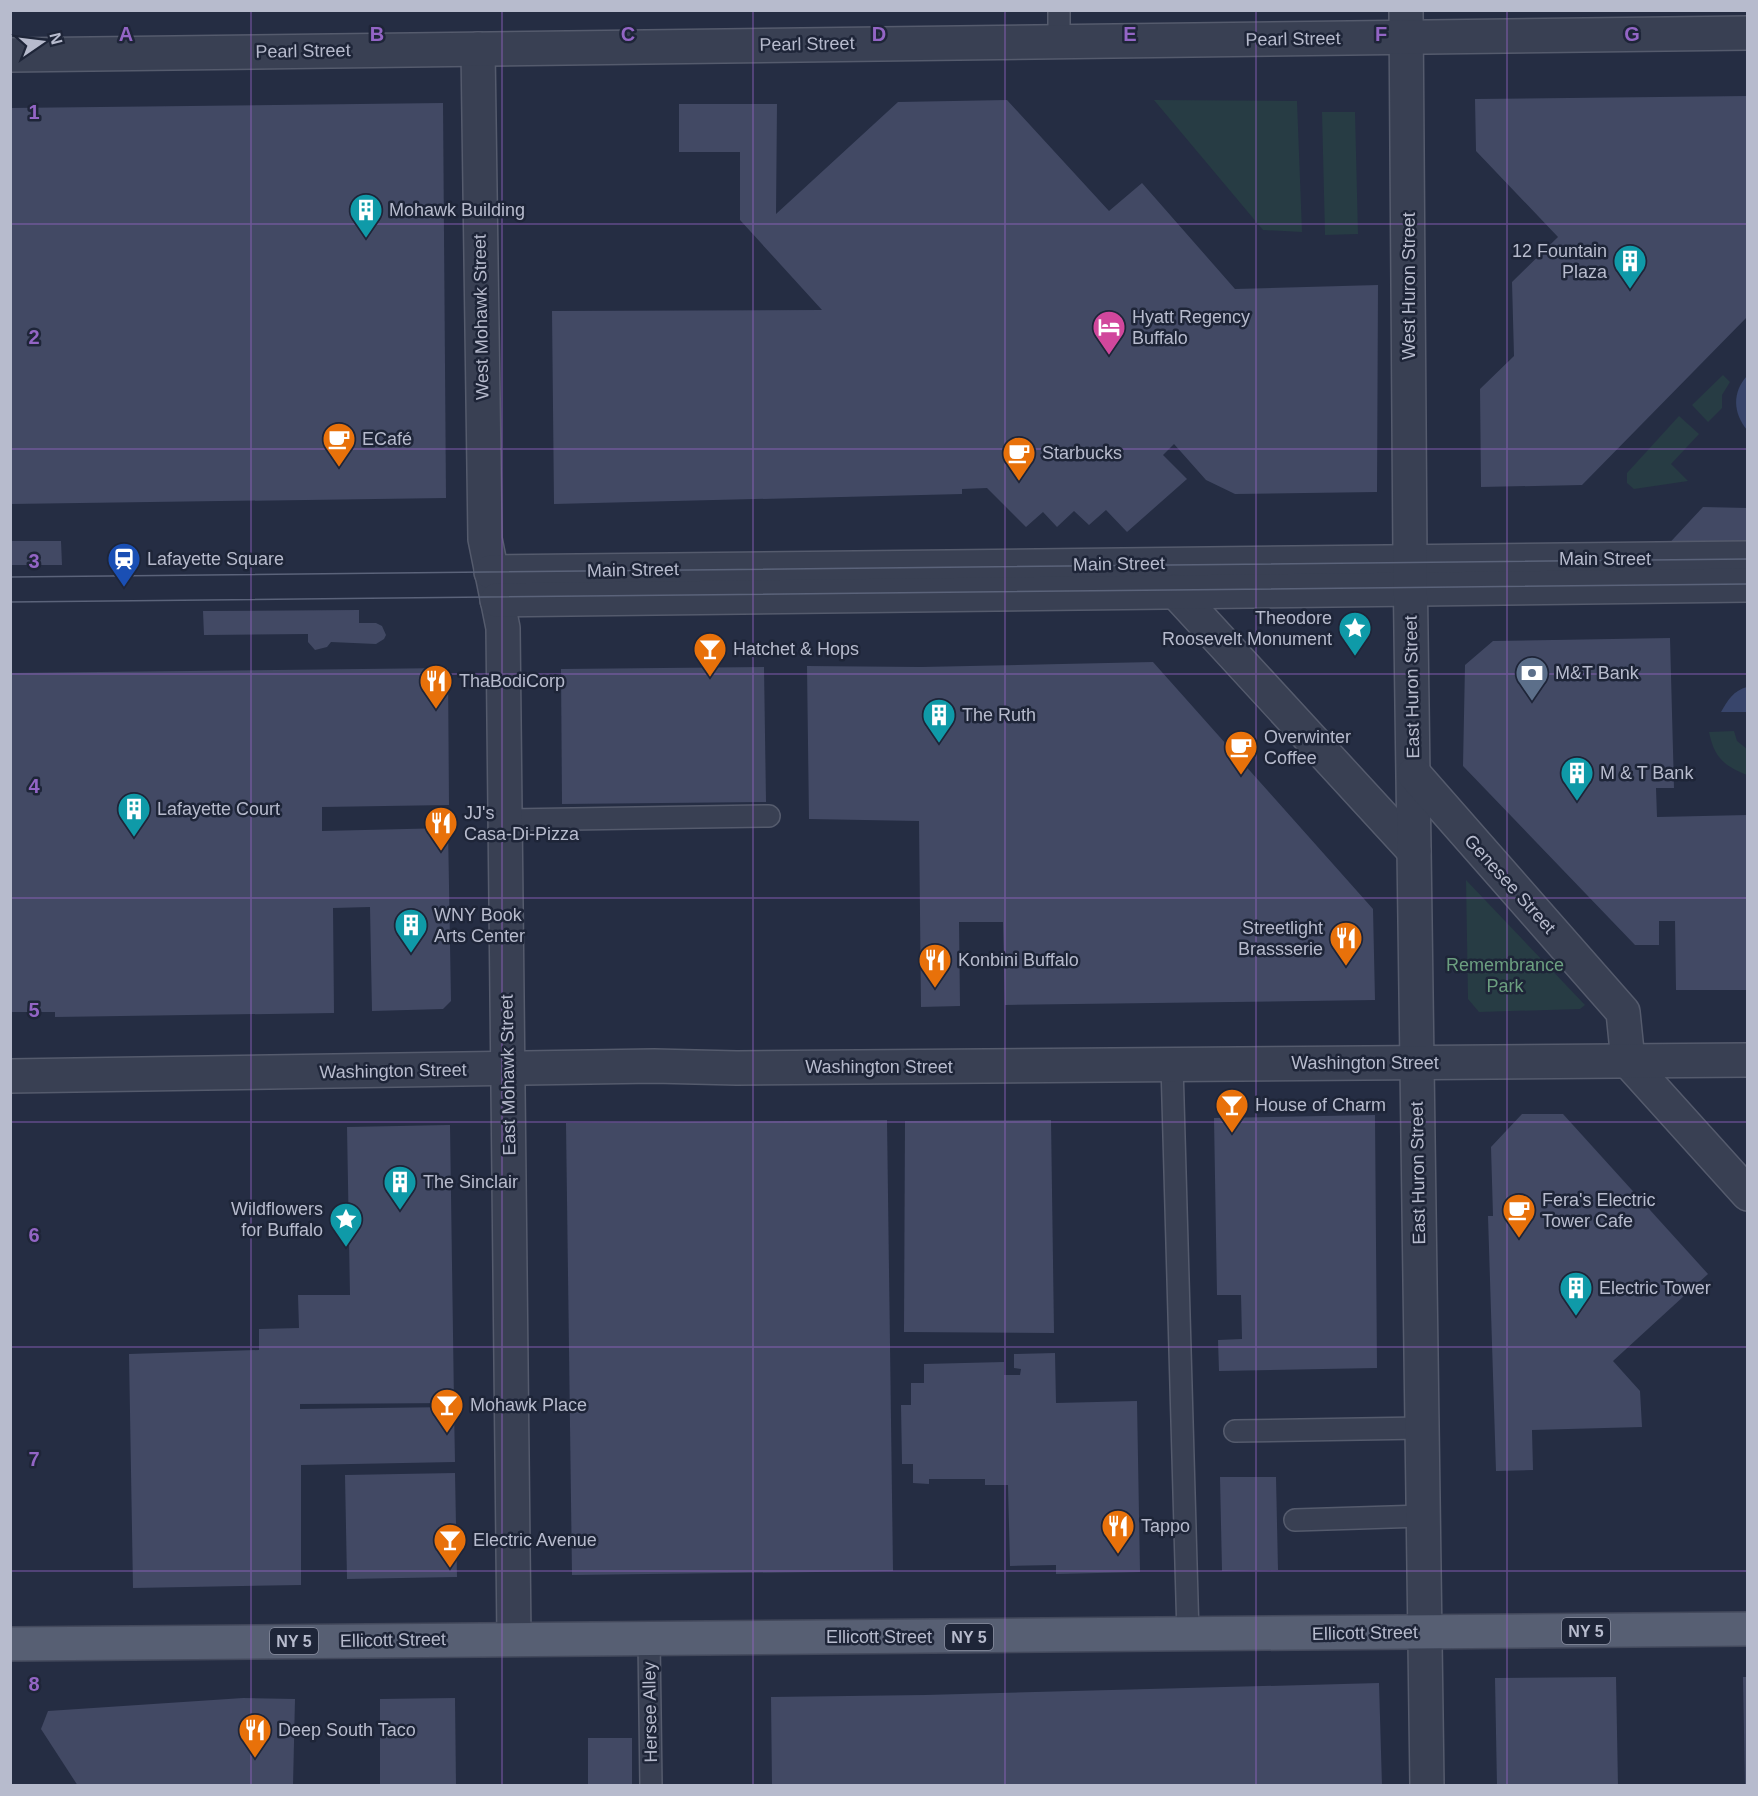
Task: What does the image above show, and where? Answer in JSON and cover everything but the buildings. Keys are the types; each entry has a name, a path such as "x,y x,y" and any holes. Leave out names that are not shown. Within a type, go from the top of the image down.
{"main road":[{"name":"Ellicott Street","path":"10,1644 1748,1629"}],"street":[{"name":"Pearl Street","path":"10,55 478,49 1059,26 1134,42 1407,24 1748,33"},
{"name":"West Huron Street","path":"1407,24 1411,570"},
{"name":"West Mohawk Street","path":"478,49 484,539 494,586"},
{"name":"Main Street","path":"494,586 1411,570 1748,558"},
{"name":"Main Street","path":"494,586 1175,591 1411,570 1748,585"},
{"name":"East Huron Street","path":"1411,570 1427,1785"},
{"name":"East Mohawk Street","path":"494,586 503,628 514,1639"},
{"path":"1175,591 1414,851"},
{"name":"Genesee Street","path":"1414,774 1623,1012 1628,1061"},
{"name":"Washington Street","path":"10,1076 654,1066 726,1068 1748,1060"},
{"path":"1628,1061 1748,1194"}],"lane":[{"path":"505,820 769,816"},
{"path":"1172,1065 1188,1635"},
{"path":"1235,1431 1422,1428"},
{"path":"1295,1520 1423,1516"},
{"name":"Hersee Alley","path":"649,1639 651,1785"}],"green space":[{"path":"1154,100 1297,101 1302,232 1263,230"},
{"path":"1322,112 1355,112 1358,234 1325,235"},
{"path":"1723,375 1730,382 1722,395 1722,408 1708,422 1692,405"},
{"path":"1679,416 1699,434 1671,464 1688,481 1634,489 1627,483 1627,473"},
{"path":"1734,731 1737,741 1747,749 1747,775 1721,760 1709,732"},
{"name":"Remembrance Park","path":"1466,880 1585,1005 1580,1009 1479,1012 1468,999"}],"water":[{"path":"1747,376 1747,430 1739,417 1736,403 1739,389"},
{"path":"1747,687 1747,712 1721,712 1735,693"}],"tram line":[{"path":"10,577 1748,559"},
{"path":"10,602 1748,584"}],"place":[{"name":"Mohawk Building","path":"366,239"},
{"name":"12 Fountain Plaza","path":"1630,290"},
{"name":"Hyatt Regency Buffalo","path":"1109,356"},
{"name":"ECafé","path":"339,468"},
{"name":"Starbucks","path":"1019,482"},
{"name":"Lafayette Square","path":"124,588"},
{"name":"Theodore Roosevelt Monument","path":"1355,657"},
{"name":"Hatchet & Hops","path":"710,678"},
{"name":"M&T Bank","path":"1532,702"},
{"name":"ThaBodiCorp","path":"436,710"},
{"name":"The Ruth","path":"939,744"},
{"name":"Overwinter Coffee","path":"1241,776"},
{"name":"M & T Bank","path":"1577,802"},
{"name":"Lafayette Court","path":"134,838"},
{"name":"JJ's Casa-Di-Pizza","path":"441,852"},
{"name":"WNY Book Arts Center","path":"411,954"},
{"name":"Streetlight Brassserie","path":"1346,967"},
{"name":"Konbini Buffalo","path":"935,989"},
{"name":"House of Charm","path":"1232,1134"},
{"name":"The Sinclair","path":"400,1211"},
{"name":"Fera's Electric Tower Cafe","path":"1519,1239"},
{"name":"Wildflowers for Buffalo","path":"346,1248"},
{"name":"Electric Tower","path":"1576,1317"},
{"name":"Mohawk Place","path":"447,1434"},
{"name":"Tappo","path":"1118,1555"},
{"name":"Electric Avenue","path":"450,1569"},
{"name":"Deep South Taco","path":"255,1759"}]}
